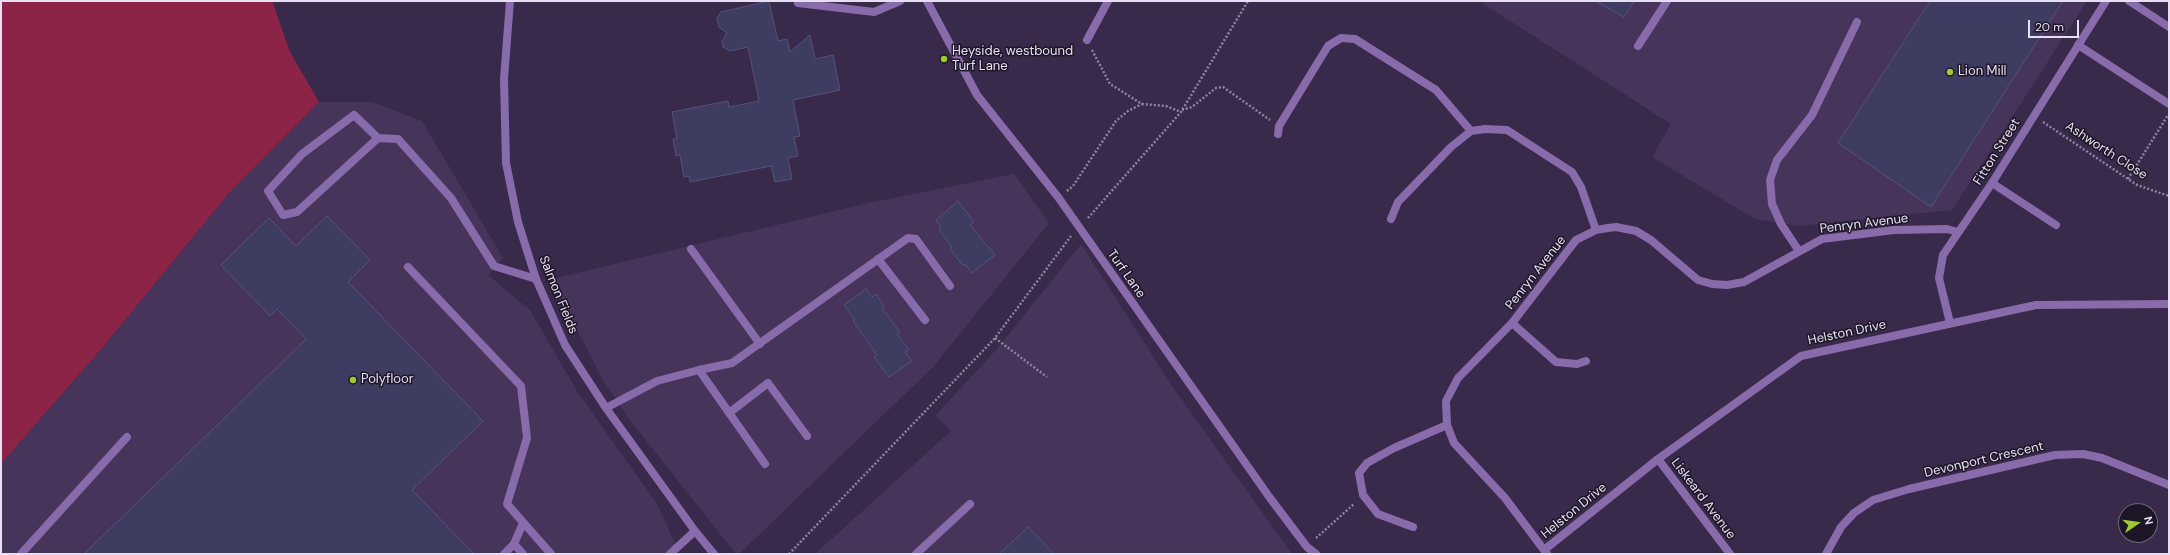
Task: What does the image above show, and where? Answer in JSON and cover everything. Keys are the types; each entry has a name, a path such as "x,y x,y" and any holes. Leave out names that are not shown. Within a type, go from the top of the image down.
{"street":[{"name":"Salmon Fields","path":"510,1 504,79 506,163 518,222 536,279 565,345 606,408 695,531 714,554"},
{"path":"798,3 874,12 900,1"},
{"name":"Turf Lane","path":"927,1 977,95 1058,197 1257,479 1307,547 1316,554"},
{"path":"1087,40 1108,1"},
{"path":"1638,46 1668,1"},
{"name":"Fitton Street","path":"1950,323 1939,278 1943,255 1992,183 2106,1"},
{"path":"2129,1 2169,27"},
{"path":"1799,252 1781,224 1772,204 1770,180 1777,160 1812,115 1857,22"},
{"path":"1278,130 1328,46 1341,38 1349,38 1355,39 1436,90 1471,131"},
{"path":"2078,45 2169,104"},
{"path":"378,138 297,212 283,215 268,191 302,154 354,115 378,138 398,139 451,198 494,266 536,279"},
{"path":"1391,219 1398,202 1451,147 1471,131 1486,129 1507,130 1572,172 1581,187 1596,230"},
{"path":"1992,183 2056,225"},
{"name":"Penryn Avenue","path":"1546,552 1505,498 1454,443 1447,425 1446,401 1450,389 1458,378 1512,323 1576,240 1596,230 1616,227 1636,231 1651,240 1698,280 1712,284 1727,285 1744,282 1822,239 1880,232 1948,229 1958,232"},
{"path":"606,408 657,381 732,363 908,238 916,239 950,286"},
{"path":"691,249 760,344"},
{"path":"878,259 925,320"},
{"path":"408,267 521,386 527,438 507,504 551,554"},
{"name":"Helston Drive","path":"1546,552 1658,459 1801,356 2036,304 2169,304"},
{"path":"1512,323 1556,362 1577,364 1586,361"},
{"path":"699,370 765,464"},
{"path":"729,413 768,383 807,436"},
{"path":"1413,527 1378,514 1363,495 1359,473 1367,463 1394,448 1447,425"},
{"path":"21,554 127,437"},
{"name":"Devonport Crescent","path":"1826,554 1841,527 1854,513 1873,500 1909,489 2054,456 2083,454 2102,458 2169,485"},
{"name":"Liskeard Avenue","path":"1658,459 1730,554"},
{"path":"916,554 970,504"},
{"path":"504,554 514,544 523,523"},
{"path":"670,554 695,531"},
{"path":"514,544 523,554"}],"path":[{"path":"1087,219 1182,111 1248,1"},
{"path":"1087,40 1110,84 1142,104 1166,106 1182,111 1192,106 1216,88 1223,87 1278,130"},
{"path":"1073,186 1116,121 1128,111 1142,104"},
{"path":"2128,179 2169,113"},
{"name":"Ashworth Close","path":"2034,116 2137,185 2169,196"},
{"path":"789,554 995,338 1076,231"},
{"path":"995,338 1047,377"},
{"path":"1307,547 1363,495"}],"shaded area":[{"path":"1,1 272,1 290,52 319,102 229,193 103,347 1,464"},
{"path":"1479,1 2087,1 1952,210 1798,226 1755,219 1652,157 1671,124"},
{"path":"319,102 372,102 422,121 503,258 488,275 530,310 577,391 657,504 674,541 677,554 1,554 1,464 103,347 229,193"},
{"path":"1014,174 1049,223 933,367 739,554 736,554 629,419 601,377 552,279 868,203"},
{"path":"1081,244 1170,383 1292,554 815,554 951,431 935,416 996,350"}],"building":[{"path":"769,1 778,41 787,39 790,52 810,35 815,59 833,55 840,90 793,100 800,136 794,137 798,156 788,158 792,179 775,182 771,166 690,182 689,176 684,177 680,155 676,156 673,139 677,139 672,112 728,101 729,107 759,101 748,47 730,51 723,47 722,41 727,33 719,27 717,18 721,12"},
{"path":"1596,1 1634,1 1624,17"},
{"name":"Lion Mill","path":"1930,1 2063,1 1931,207 1838,143"},
{"path":"958,201 974,222 970,225 995,255 972,273 965,264 963,266 950,249 952,247 939,230 941,228 936,220"},
{"name":"Polyfloor","path":"327,216 370,260 348,282 483,421 412,490 474,554 84,554 306,339 277,309 270,316 221,265 269,218 296,246"},
{"path":"866,289 872,297 876,294 884,306 882,308 900,332 897,334 909,350 905,352 912,361 889,377 874,357 877,355 853,321 855,320 844,305"},
{"path":"1028,527 1054,554 999,554"}],"place":[{"name":"Heyside, westbound Turf Lane","path":"944,59"},
{"name":"Lion Mill","path":"1950,72"},
{"name":"Polyfloor","path":"353,380"}]}
